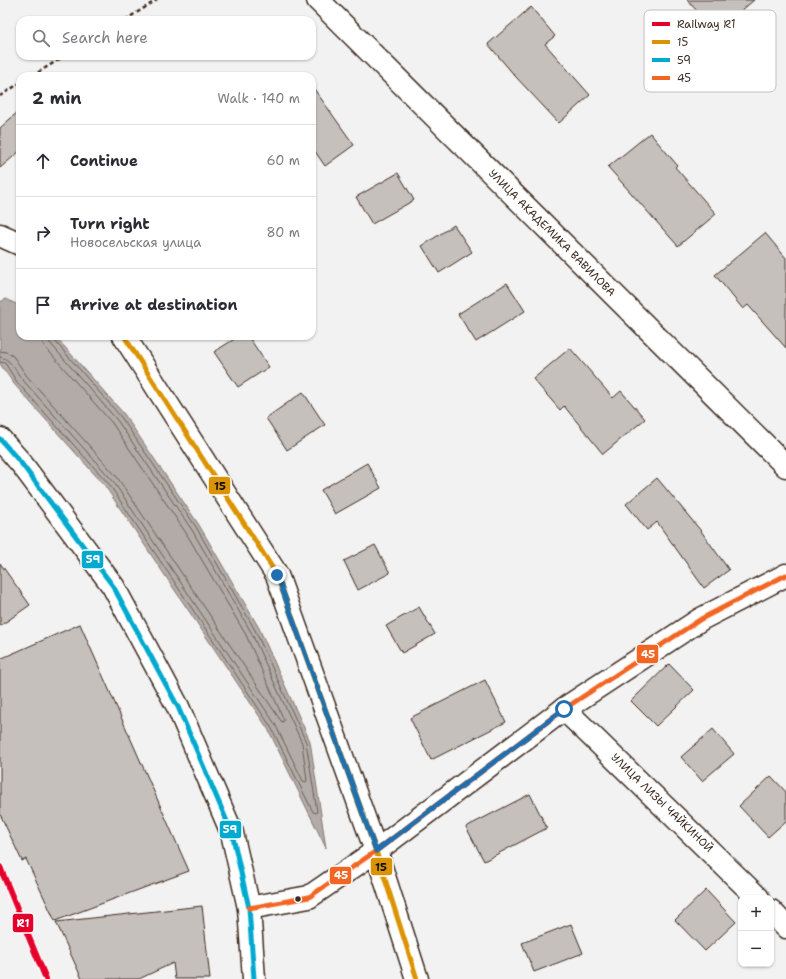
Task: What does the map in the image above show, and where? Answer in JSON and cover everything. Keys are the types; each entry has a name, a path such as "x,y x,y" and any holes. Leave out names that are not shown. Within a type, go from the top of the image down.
{"street":[{"name":"УЛИЦА АКАДЕМИКА ВАВИЛОВА","path":"318,0 786,466"},
{"path":"0,235 16,242"},
{"path":"127,340 277,575 376,851 417,979"},
{"path":"0,439 21,463 113,586 175,700 232,834 250,908 254,979"},
{"path":"250,908 309,897 376,851 564,709 701,619 786,576"},
{"name":"УЛИЦА ЛИЗЫ ЧАЙКИНОЙ","path":"564,709 755,895"},
{"path":"774,914 786,927"}],"path":[{"path":"131,16 158,0"},
{"path":"39,72 58,60"},
{"path":"0,96 16,86"}],"water":[{"path":"6,299 16,304 16,340 59,340 124,414 199,525 259,628 310,741 326,848 268,729 105,486 14,384 0,364 0,302"}],"building":[{"path":"687,0 754,0 742,10 696,10"},
{"path":"531,7 555,36 545,44 590,95 559,123 515,76 488,44"},
{"path":"316,92 354,145 325,166 316,153"},
{"path":"16,114 16,154 0,168 0,128"},
{"path":"650,133 677,165 675,167 716,214 678,246 608,167"},
{"path":"398,173 414,200 372,224 356,197"},
{"path":"454,225 472,252 439,273 422,246"},
{"path":"765,233 786,258 786,348 748,305 743,309 715,275"},
{"path":"507,283 525,311 476,342 458,314"},
{"path":"233,340 251,340 269,367 238,387 214,352"},
{"path":"570,348 613,398 621,391 645,419 603,454 564,406 560,410 533,379"},
{"path":"303,392 325,425 287,450 266,418"},
{"path":"367,463 381,488 335,514 321,490"},
{"path":"657,478 701,531 729,570 704,588 657,522 647,530 626,504"},
{"path":"375,545 390,573 358,590 344,561"},
{"path":"0,563 30,605 0,626"},
{"path":"419,607 435,634 402,653 386,626"},
{"path":"80,624 189,871 55,921 26,859 22,861 0,814 0,659"},
{"path":"669,664 694,690 656,726 631,701"},
{"path":"485,680 506,722 431,760 410,718"},
{"path":"713,729 734,754 702,781 681,757"},
{"path":"771,776 786,792 786,821 768,837 739,806"},
{"path":"530,794 547,828 484,861 466,827"},
{"path":"706,890 736,922 705,951 675,920"},
{"path":"202,906 210,979 175,979 173,963 139,979 82,979 56,922"},
{"path":"571,924 583,953 534,972 522,943"}],"railway":[{"path":"0,867 46,979"}],"rail line":[{"name":"R1","path":"0,867 46,979"}],"transit line":[{"name":"15","path":"127,340 277,575 376,851 417,979"},
{"name":"59","path":"0,439 21,463 113,586 178,707 232,833 249,908 254,979"},
{"name":"45","path":"249,908 309,897 376,851 564,709 701,619 786,575"}],"route":[{"path":"277,575 376,851 564,709"}]}
